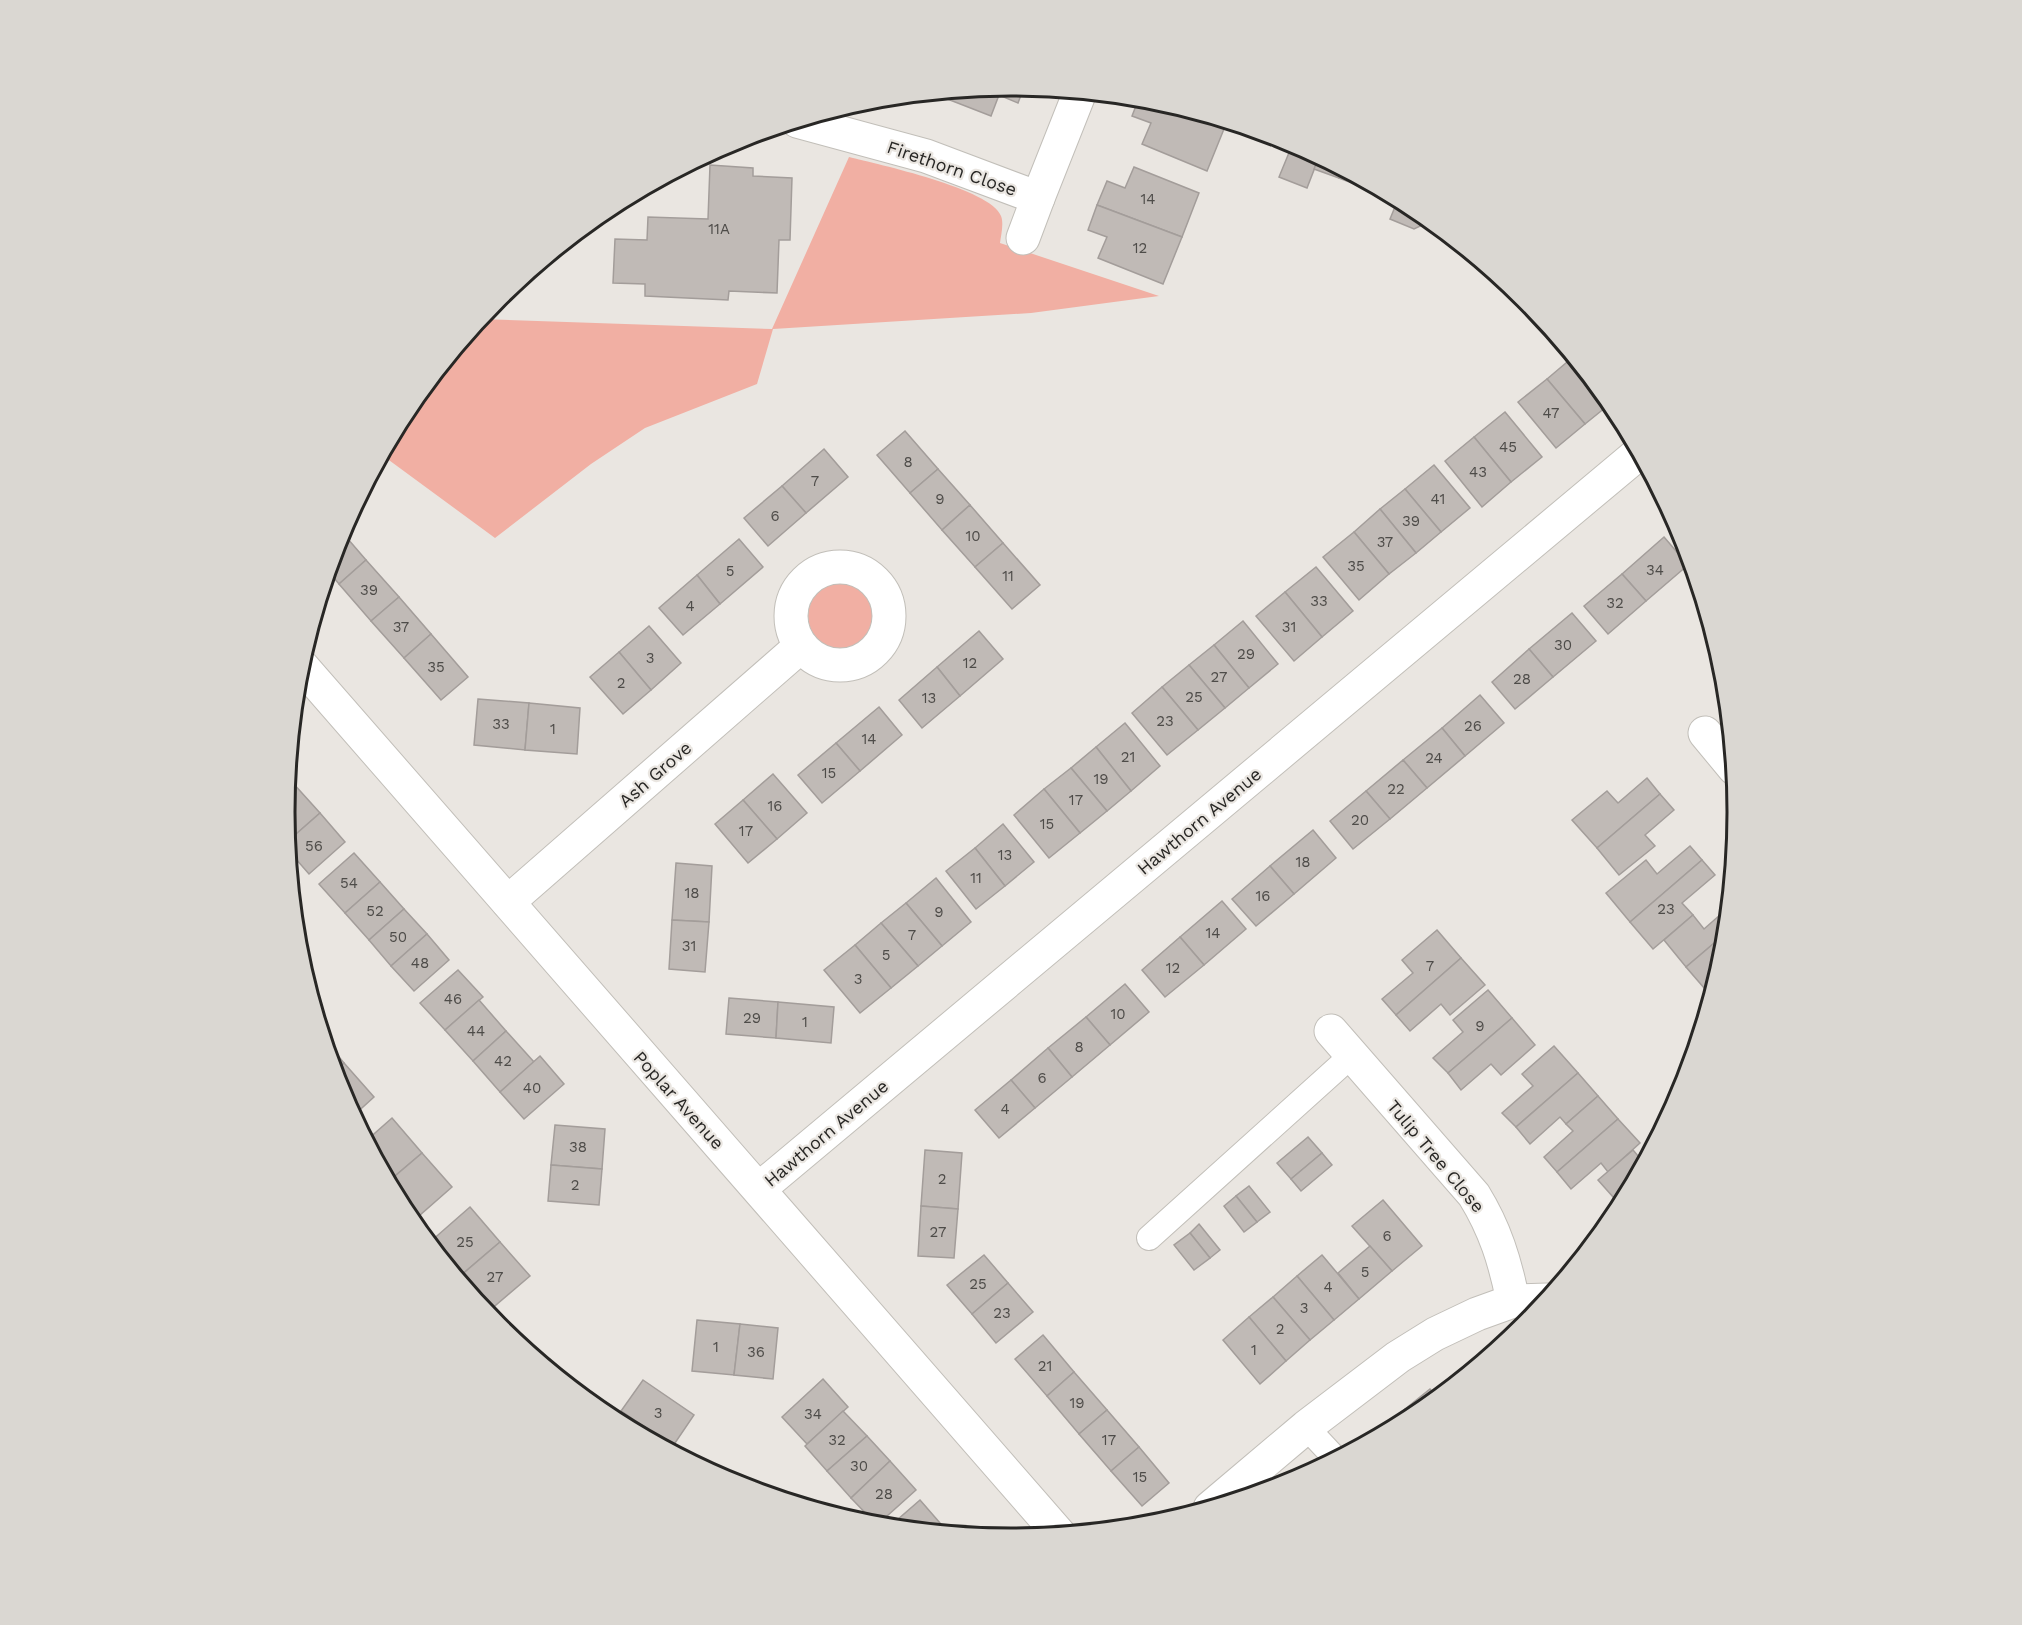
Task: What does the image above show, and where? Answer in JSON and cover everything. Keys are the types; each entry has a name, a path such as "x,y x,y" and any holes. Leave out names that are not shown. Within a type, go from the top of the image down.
{"street":[{"name":"Firethorn Close","path":"1023,238 1077,100"},
{"name":"Firethorn Close","path":"809,125 926,156 1038,198"},
{"name":"Hawthorn Avenue","path":"759,1189 1634,458"},
{"name":"Ash Grove","path":"508,902 801,646"},
{"name":"Poplar Avenue","path":"308,673 675,1097 759,1189 1053,1527"},
{"path":"1705,732 1725,757"},
{"name":"Tulip Tree Close","path":"1341,1043 1474,1195 1491,1223 1503,1253 1513,1301"},
{"path":"1224,1496 1306,1427 1398,1357 1446,1329 1513,1301 1536,1300"}],"lane":[{"name":"Tulip Tree Close","path":"1149,1238 1341,1043"},
{"path":"1306,1427 1331,1453"}],"shaded area":[{"path":"849,157 932,179 977,196 993,206 1001,216 1000,243 1159,296 1031,313 773,329 757,384 645,428 591,464 495,538 387,459 415,414 443,376 491,319 772,329"},
{"path":"834,583 848,583 860,588 869,597 874,616 872,629 865,640 848,649 834,649 822,644 813,635 808,623 808,609 813,597 822,588"}],"building":[{"path":"1002,96 1020,96 1018,103"},
{"path":"998,97 991,116 948,99"},
{"path":"1135,107 1196,120 1224,129 1207,171 1142,144 1151,123 1132,116"},
{"path":"1289,153 1316,165 1307,188 1279,177"},
{"path":"710,165 753,168 753,176 792,178 790,240 779,240 777,293 729,291 728,300 645,296 645,284 613,283 615,239 647,240 648,217 708,219"},
{"path":"1316,165 1340,176 1339,178 1314,169"},
{"path":"1134,167 1199,193 1182,237 1097,205 1107,181 1125,188"},
{"path":"1097,205 1182,237 1163,284 1098,258 1107,237 1088,230"},
{"path":"1395,208 1421,226 1414,229 1390,219"},
{"path":"1567,362 1603,409 1585,424 1547,379"},
{"path":"1547,379 1585,424 1556,448 1518,402"},
{"path":"1505,412 1542,457 1511,482 1474,437"},
{"path":"905,431 938,469 910,493 877,455"},
{"path":"1474,437 1511,482 1482,507 1445,461"},
{"path":"824,449 848,477 806,513 782,486"},
{"path":"1434,465 1470,508 1441,532 1405,489"},
{"path":"938,469 970,505 942,530 910,493"},
{"path":"782,486 806,513 768,546 744,518"},
{"path":"1405,489 1441,532 1416,553 1380,509"},
{"path":"970,505 1003,543 975,567 942,530"},
{"path":"1380,509 1416,553 1389,574 1354,532"},
{"path":"1354,532 1389,574 1359,600 1323,557"},
{"path":"1664,537 1679,554 1684,568 1646,601 1622,574"},
{"path":"739,539 763,567 720,604 697,575"},
{"path":"348,540 366,560 339,584 334,578"},
{"path":"1003,543 1040,585 1012,609 975,567"},
{"path":"366,560 399,597 371,621 339,584"},
{"path":"1316,567 1353,611 1322,637 1285,592"},
{"path":"1622,574 1646,601 1608,634 1584,606"},
{"path":"697,575 720,604 683,635 659,608"},
{"path":"1285,592 1322,637 1294,661 1256,616"},
{"path":"399,597 431,634 404,658 371,621"},
{"path":"1572,613 1596,641 1553,677 1529,649"},
{"path":"1243,621 1278,664 1249,688 1214,645"},
{"path":"649,626 681,663 651,690 619,652"},
{"path":"979,631 1003,659 960,696 937,667"},
{"path":"431,634 468,677 441,700 404,658"},
{"path":"1214,645 1249,688 1225,708 1189,665"},
{"path":"1529,649 1553,677 1515,709 1492,682"},
{"path":"619,652 651,690 623,714 590,677"},
{"path":"1189,665 1225,708 1198,730 1162,687"},
{"path":"937,667 960,696 922,728 899,700"},
{"path":"1162,687 1198,730 1167,755 1132,713"},
{"path":"1480,695 1504,723 1465,756 1442,728"},
{"path":"478,699 529,703 525,750 474,745"},
{"path":"529,703 580,708 577,754 525,750"},
{"path":"879,707 902,735 860,771 836,743"},
{"path":"1125,723 1160,766 1131,791 1096,747"},
{"path":"1442,728 1465,756 1427,788 1403,760"},
{"path":"836,743 860,771 822,803 798,775"},
{"path":"1096,747 1131,791 1107,811 1071,768"},
{"path":"1403,760 1427,788 1390,819 1366,791"},
{"path":"1071,768 1107,811 1080,833 1044,789"},
{"path":"773,774 807,813 777,839 743,800"},
{"path":"1647,778 1660,794 1597,848 1572,820 1607,791 1618,803"},
{"path":"295,785 320,813 295,835"},
{"path":"1044,789 1080,833 1049,858 1014,815"},
{"path":"1366,791 1390,819 1353,849 1330,821"},
{"path":"1660,794 1674,810 1645,835 1655,846 1619,875 1597,848"},
{"path":"743,800 777,839 748,863 715,824"},
{"path":"320,813 345,842 309,874 296,859 295,835"},
{"path":"1003,824 1034,862 1005,886 975,848"},
{"path":"1313,830 1336,858 1294,894 1270,866"},
{"path":"1690,846 1702,860 1630,922 1606,893 1646,860 1657,874"},
{"path":"975,848 1005,886 976,909 946,871"},
{"path":"354,853 380,882 345,913 319,884"},
{"path":"1702,860 1715,875 1682,903 1693,915 1653,949 1630,922"},
{"path":"676,863 712,866 709,922 672,920"},
{"path":"1270,866 1294,894 1256,926 1232,899"},
{"path":"936,878 971,922 942,946 906,903"},
{"path":"380,882 404,909 369,940 345,913"},
{"path":"1222,901 1246,929 1204,965 1180,937"},
{"path":"906,903 942,946 918,966 881,923"},
{"path":"404,909 427,934 391,966 369,940"},
{"path":"1693,915 1704,929 1720,915 1716,942 1686,967 1664,940"},
{"path":"672,920 709,922 705,972 669,969"},
{"path":"881,923 918,966 891,988 855,945"},
{"path":"1437,930 1461,958 1396,1015 1382,999 1413,973 1402,960"},
{"path":"427,934 449,960 414,991 391,966"},
{"path":"1180,937 1204,965 1165,997 1142,970"},
{"path":"1716,942 1705,989 1686,967"},
{"path":"855,945 891,988 860,1013 824,970"},
{"path":"1461,958 1485,985 1450,1015 1441,1004 1410,1031 1396,1015"},
{"path":"458,970 483,997 445,1030 420,1003"},
{"path":"1125,984 1149,1012 1110,1045 1086,1017"},
{"path":"1488,990 1512,1018 1448,1073 1433,1058 1463,1032 1453,1020"},
{"path":"729,998 778,1002 776,1038 726,1034"},
{"path":"479,1000 506,1031 473,1061 445,1030"},
{"path":"778,1002 834,1007 831,1043 776,1038"},
{"path":"1086,1017 1110,1045 1072,1077 1048,1048"},
{"path":"1512,1018 1535,1045 1501,1075 1491,1064 1461,1090 1448,1073"},
{"path":"506,1031 534,1062 500,1092 473,1061"},
{"path":"1554,1046 1578,1073 1516,1127 1502,1113 1533,1086 1522,1074"},
{"path":"1048,1048 1072,1077 1035,1108 1011,1080"},
{"path":"540,1056 564,1084 524,1119 500,1092"},
{"path":"344,1063 374,1097 359,1110 349,1087 341,1066"},
{"path":"1578,1073 1598,1096 1566,1124 1560,1117 1530,1144 1516,1127"},
{"path":"1011,1080 1035,1108 999,1138 975,1110"},
{"path":"1598,1096 1618,1119 1557,1172 1544,1157 1573,1131 1566,1124"},
{"path":"392,1118 422,1153 394,1177 372,1136"},
{"path":"1618,1119 1640,1143 1608,1172 1601,1163 1571,1189 1557,1172"},
{"path":"555,1125 605,1129 602,1169 551,1165"},
{"path":"1308,1137 1322,1153 1291,1179 1277,1163"},
{"path":"925,1150 962,1153 958,1209 921,1206"},
{"path":"1633,1150 1639,1157 1615,1199 1598,1180"},
{"path":"422,1153 452,1187 419,1216 394,1177"},
{"path":"1322,1153 1332,1165 1301,1191 1291,1179"},
{"path":"551,1165 602,1169 599,1205 548,1201"},
{"path":"1249,1186 1270,1212 1257,1222 1236,1196"},
{"path":"1236,1196 1257,1222 1244,1232 1224,1206"},
{"path":"1383,1200 1422,1246 1392,1271 1352,1226"},
{"path":"921,1206 958,1209 954,1258 918,1256"},
{"path":"470,1207 500,1242 463,1274 435,1238"},
{"path":"1199,1224 1220,1250 1210,1258 1190,1233"},
{"path":"1190,1233 1210,1258 1194,1270 1174,1245"},
{"path":"500,1242 530,1276 493,1307 463,1274"},
{"path":"1370,1246 1392,1271 1359,1299 1338,1273"},
{"path":"984,1255 1008,1283 972,1314 947,1285"},
{"path":"1322,1255 1359,1299 1334,1320 1297,1276"},
{"path":"1297,1276 1334,1320 1310,1340 1273,1297"},
{"path":"1008,1283 1033,1312 996,1343 972,1314"},
{"path":"1273,1297 1310,1340 1286,1361 1249,1317"},
{"path":"1249,1317 1286,1361 1260,1384 1223,1340"},
{"path":"697,1320 740,1324 734,1375 692,1371"},
{"path":"740,1324 778,1328 773,1379 734,1375"},
{"path":"1043,1335 1074,1372 1047,1396 1015,1359"},
{"path":"1074,1372 1107,1410 1079,1434 1047,1396"},
{"path":"823,1379 848,1407 807,1444 782,1417"},
{"path":"643,1380 694,1415 674,1444 621,1411"},
{"path":"1430,1389 1432,1392 1409,1408 1405,1409"},
{"path":"1107,1410 1139,1447 1111,1471 1079,1434"},
{"path":"621,1411 656,1435 653,1433"},
{"path":"843,1411 867,1436 827,1471 805,1446"},
{"path":"867,1436 890,1461 851,1498 827,1471"},
{"path":"1139,1447 1169,1483 1142,1506 1111,1471"},
{"path":"890,1461 916,1490 885,1517 866,1514 851,1498"},
{"path":"920,1500 942,1525 917,1523 897,1520"}]}
